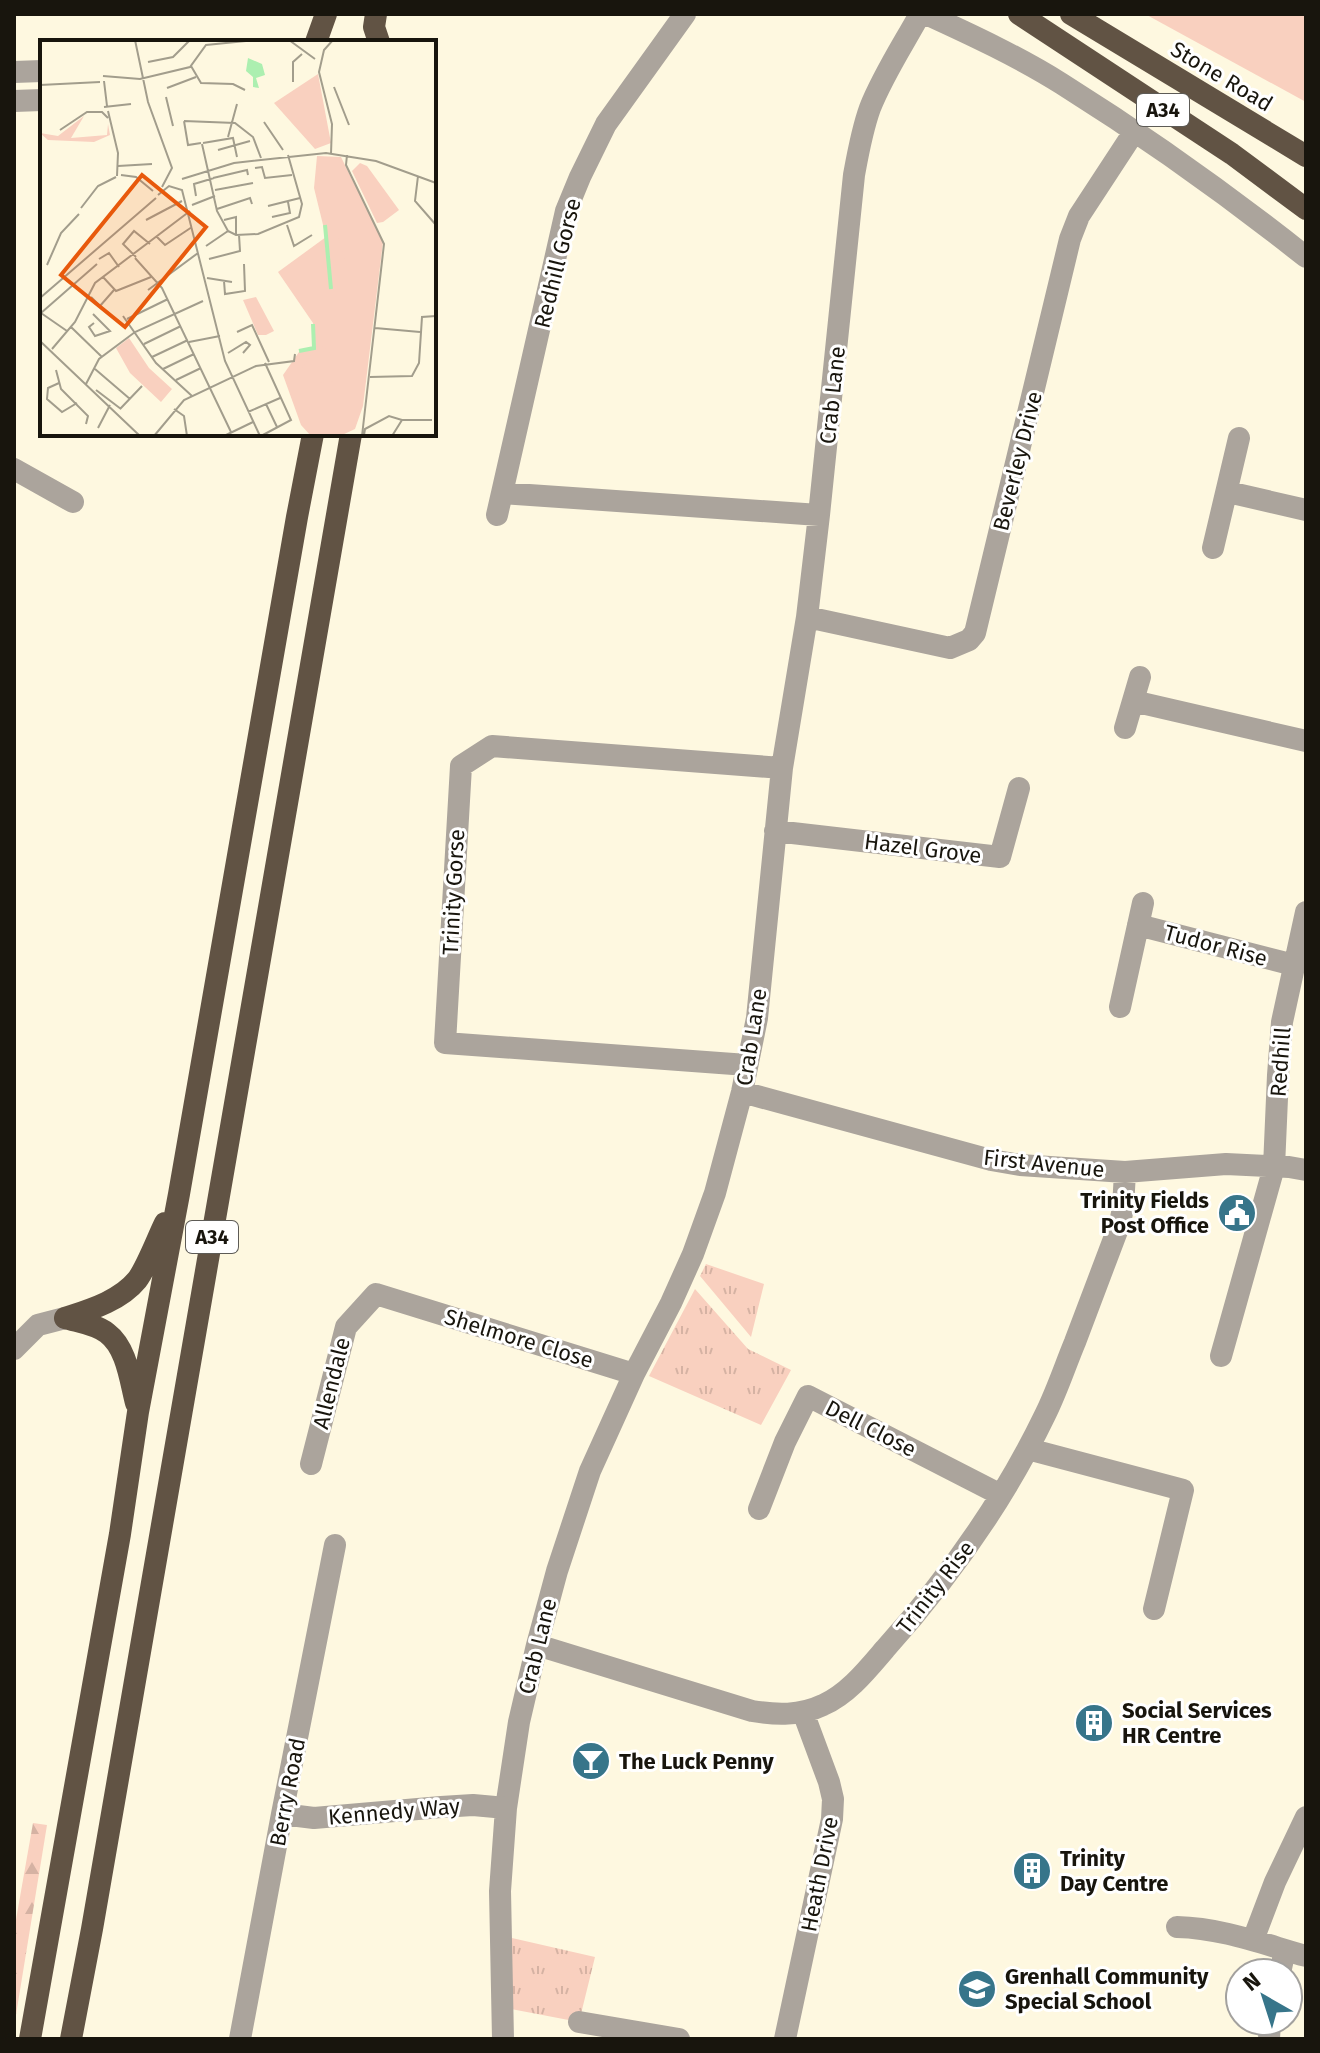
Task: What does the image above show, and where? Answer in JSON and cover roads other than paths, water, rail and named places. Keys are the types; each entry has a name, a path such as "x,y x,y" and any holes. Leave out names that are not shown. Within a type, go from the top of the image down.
{"highway":[{"path":"317,40 326,14"},
{"path":"376,14 374,27 378,40"},
{"name":"A34","path":"1019,14 1232,154 1306,209"},
{"name":"Stone Road","path":"1071,14 1306,156"},
{"name":"A34","path":"30,2039 120,1534 138,1412 313,436"},
{"name":"A34","path":"71,2039 351,436"},
{"path":"65,1318 99,1306 138,1280 179,1194"},
{"path":"65,1318 98,1327 118,1345 138,1412"}],"street":[{"name":"Redhill Gorse","path":"685,14 606,124 566,211 500,504 819,515"},
{"path":"923,14 1047,76 1134,132 1306,257"},
{"name":"Crab Lane","path":"503,2039 500,1891 506,1808 519,1722 557,1571 590,1471 693,1254 715,1193 742,1092 757,1018 782,768 807,617 850,203 859,147 874,99 923,14"},
{"path":"14,72 40,71"},
{"path":"14,101 40,100"},
{"name":"Beverley Drive","path":"807,617 950,648 969,640 975,633 1070,239 1079,216 1134,132"},
{"path":"297,517 303,436"},
{"path":"1213,548 1239,438"},
{"path":"14,469 73,502"},
{"path":"1228,492 1306,510"},
{"path":"1125,728 1140,677"},
{"path":"1133,701 1306,741"},
{"name":"Trinity Gorse","path":"747,1065 445,1043 461,766 492,746 782,768"},
{"name":"Hazel Grove","path":"775,831 1000,857 1019,788"},
{"name":"Redhill","path":"1221,1356 1274,1167 1282,1022 1306,912"},
{"name":"Tudor Rise","path":"1120,1007 1140,914 1294,965"},
{"name":"First Avenue","path":"742,1092 991,1160 1020,1165 1125,1172 1226,1164 1306,1170"},
{"name":"Trinity Rise","path":"537,1645 752,1711 785,1715 803,1712 823,1705 844,1692 918,1612 973,1538 1028,1449 1059,1384 1120,1223 1125,1172"},
{"name":"Allendale","path":"311,1464 346,1327 376,1294 404,1302"},
{"name":"Shelmore Close","path":"404,1302 634,1374"},
{"path":"14,1349 38,1325 65,1318"},
{"name":"Dell Close","path":"759,1509 785,1442 808,1396 1001,1495"},
{"path":"1028,1449 1183,1490 1154,1609"},
{"name":"Berry Road","path":"240,2039 335,1545"},
{"name":"Heath Drive","path":"785,2039 832,1819 833,1799 829,1782 803,1712"},
{"name":"Kennedy Way","path":"282,1814 314,1818 451,1806 506,1808"},
{"path":"1253,1940 1275,1882 1306,1817"},
{"path":"1177,1927 1200,1928 1295,1953"},
{"path":"579,2022 679,2039"}],"place":[{"name":"Trinity Fields Post Office","path":"1237,1213"},
{"name":"Social Services HR Centre","path":"1094,1723"},
{"name":"The Luck Penny","path":"591,1761"},
{"name":"Trinity Day Centre","path":"1032,1871"},
{"name":"Grenhall Community Special School","path":"977,1989"}]}
